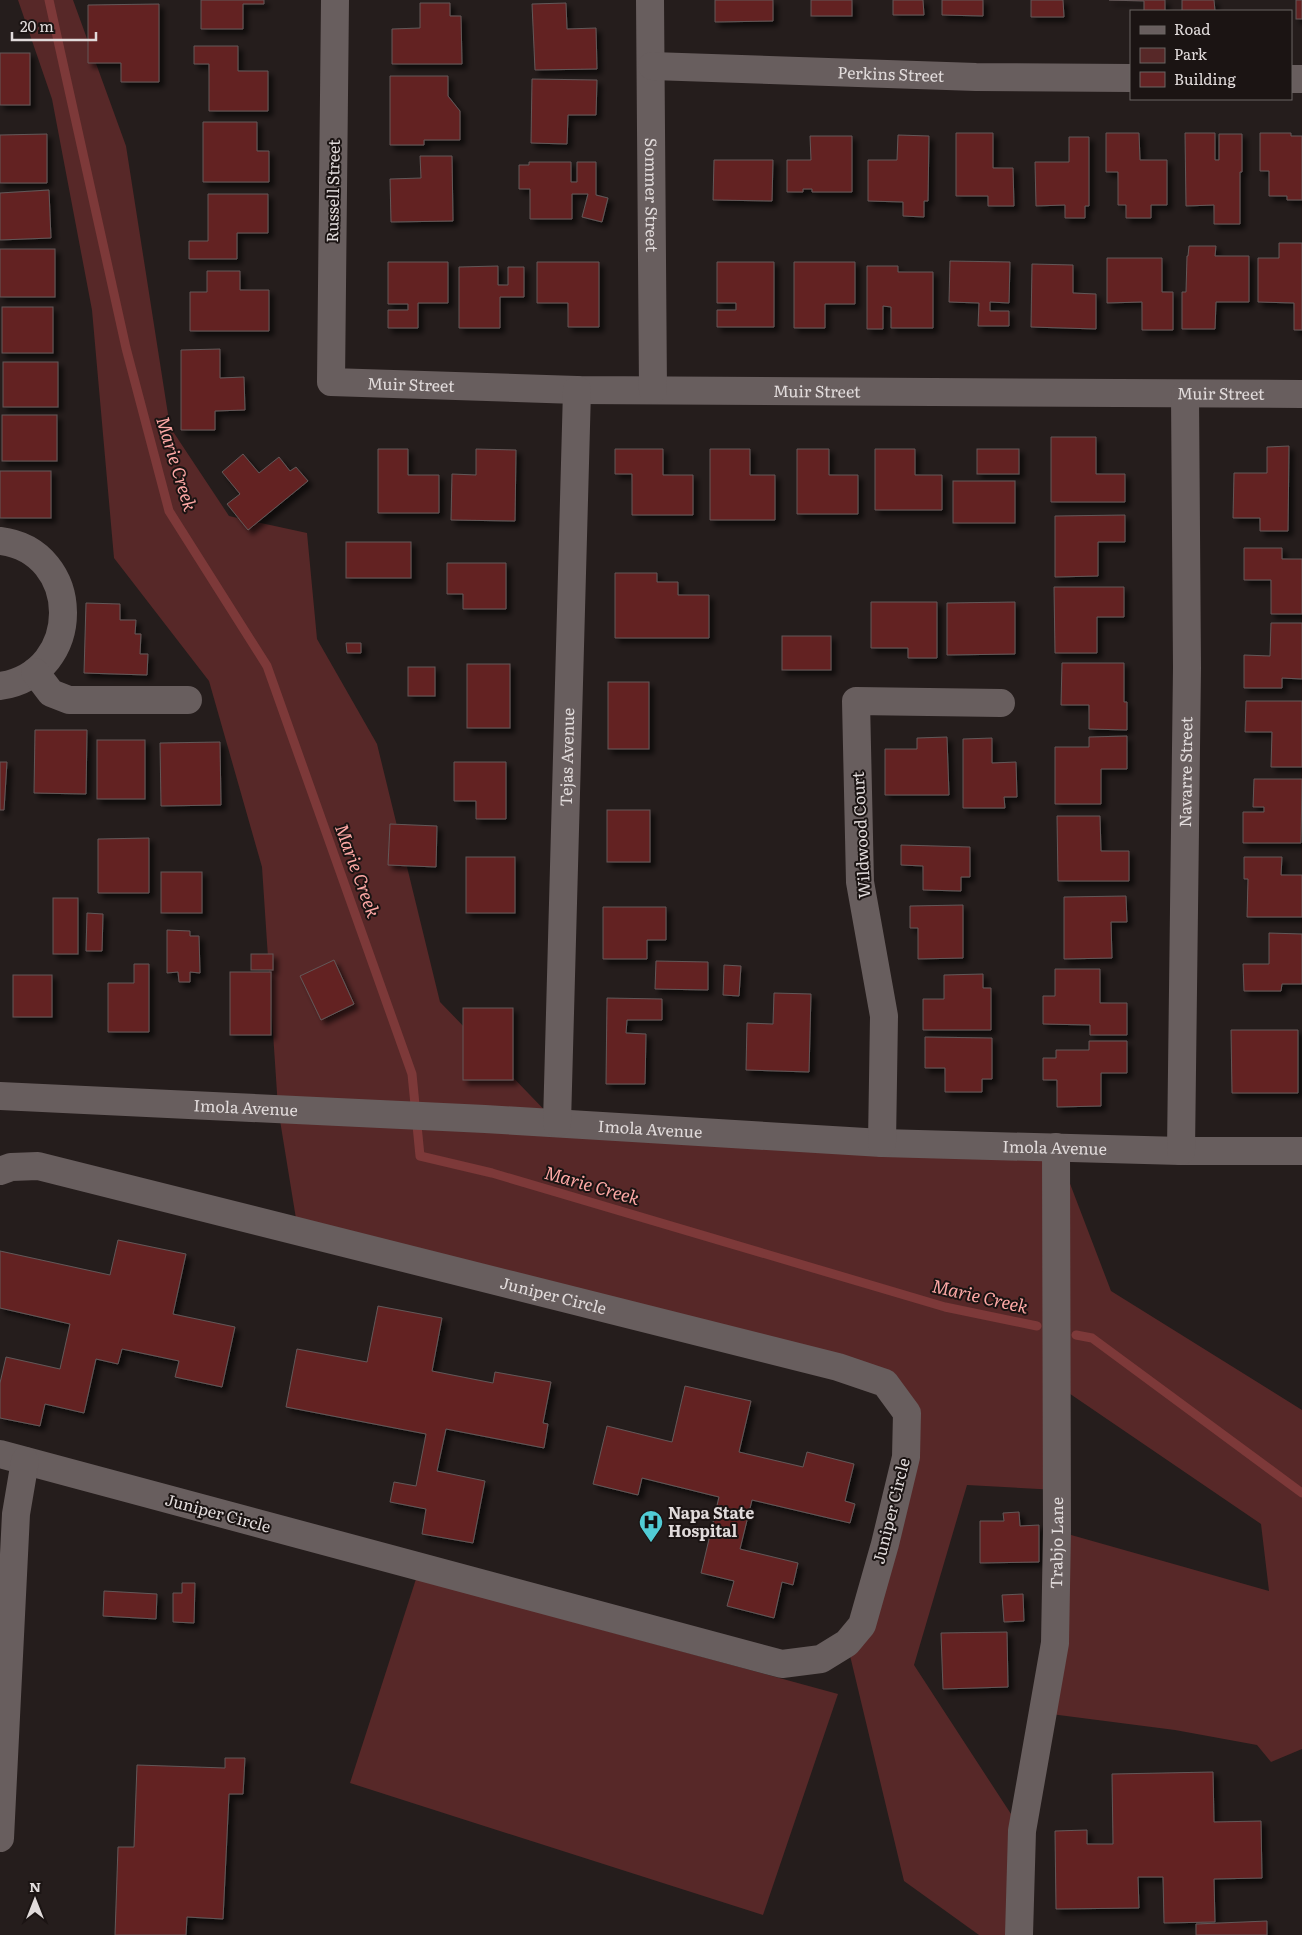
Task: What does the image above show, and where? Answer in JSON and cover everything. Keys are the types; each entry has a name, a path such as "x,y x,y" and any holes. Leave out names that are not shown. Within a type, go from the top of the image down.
{"street":[{"name":"Russell Street","path":"331,382 335,0"},
{"name":"Sommer Street","path":"650,0 653,390"},
{"name":"Perkins Street","path":"652,66 976,77 1130,78"},
{"name":"Muir Street","path":"331,382 577,390 1185,395 1302,394"},
{"name":"Tejas Avenue","path":"557,1123 577,390"},
{"name":"Navarre Street","path":"1181,1151 1187,668 1185,395"},
{"path":"0,541 26,549 45,564 58,585 64,608 62,633 51,655 35,672 13,684 0,686"},
{"path":"35,672 51,693 69,700 188,700"},
{"name":"Wildwood Court","path":"882,1143 884,1016 860,882 856,702 1001,703"},
{"name":"Imola Avenue","path":"0,1096 374,1113 882,1143 1181,1151 1302,1151"},
{"name":"Trabjo Lane","path":"1019,1935 1022,1831 1055,1643 1057,1531 1056,1147"},
{"name":"Juniper Circle","path":"0,1171 11,1167 38,1166 838,1367 885,1383 907,1413 906,1457 885,1544 862,1625 847,1643 821,1659 782,1664 12,1458"},
{"path":"0,1838 16,1514 12,1458"}],"green space":[{"path":"18,0 73,0 126,146 170,427 229,516 307,533 317,639 377,744 440,1002 557,1123 1056,1147 1111,1291 1302,1410 1302,1749 1271,1762 1257,1745 1175,1730 1043,1713 1057,1531 1269,1591 1261,1524 1057,1385 1057,1490 967,1485 914,1665 1022,1831 1019,1935 979,1935 904,1881 847,1643 906,1457 885,1383 298,1231 278,1108 262,867 209,681 114,558 92,310 52,99"},
{"path":"416,1579 838,1694 763,1915 350,1783"}],"building":[{"path":"201,0 264,0 264,4 243,4 243,29 201,29"},
{"path":"715,0 773,0 773,21 715,22"},
{"path":"811,0 852,0 852,16 811,16"},
{"path":"893,0 923,0 924,15 893,15"},
{"path":"942,0 983,0 983,16 942,15"},
{"path":"1031,0 1063,0 1064,17 1031,17"},
{"path":"1109,0 1165,0 1165,10 1144,10 1144,1"},
{"path":"1182,0 1214,0 1215,10 1182,10"},
{"path":"1296,0 1302,0 1302,19 1296,19"},
{"path":"420,3 450,3 450,16 461,16 462,64 392,64 392,29 420,28"},
{"path":"566,3 567,29 596,28 597,69 535,70 532,4"},
{"path":"159,4 159,82 121,82 121,63 88,63 88,5"},
{"path":"194,46 238,46 238,71 268,71 268,111 209,111 209,64 194,64"},
{"path":"0,53 30,53 30,105 0,105"},
{"path":"390,76 448,76 448,96 460,111 460,140 424,140 424,145 390,145"},
{"path":"532,79 597,80 596,115 568,115 567,144 531,143"},
{"path":"203,122 257,122 257,151 269,151 269,182 203,182"},
{"path":"956,133 993,133 993,168 1013,168 1014,206 988,206 988,196 956,196"},
{"path":"1106,133 1139,133 1140,160 1167,160 1167,205 1151,205 1151,218 1126,218 1126,205 1118,205 1118,172 1106,172"},
{"path":"1185,133 1215,133 1215,160 1219,160 1219,134 1242,134 1240,224 1214,224 1214,205 1186,206"},
{"path":"1260,133 1291,133 1291,136 1302,136 1302,200 1287,200 1287,196 1269,196 1269,171 1260,171"},
{"path":"47,134 47,183 0,183 0,135"},
{"path":"898,135 929,136 928,201 924,201 924,217 903,216 903,202 868,201 868,160 897,160"},
{"path":"810,136 852,136 852,192 812,192 812,189 803,189 803,192 787,192 787,160 811,160"},
{"path":"1069,137 1089,137 1089,206 1085,206 1085,218 1065,218 1065,205 1036,206 1035,162 1069,162"},
{"path":"420,156 452,156 453,221 391,222 390,179 421,178"},
{"path":"714,160 773,160 772,201 713,200"},
{"path":"529,162 571,162 571,182 577,182 577,162 596,162 596,195 608,198 602,222 582,217 588,194 572,194 572,219 530,219 530,189 519,189 519,165 529,165"},
{"path":"49,190 51,238 0,240 0,193"},
{"path":"208,194 268,194 268,233 237,233 237,259 189,259 189,241 208,241"},
{"path":"1279,243 1302,243 1302,330 1294,330 1294,303 1258,302 1258,258 1279,258"},
{"path":"1189,246 1216,246 1215,256 1249,256 1249,302 1216,302 1215,329 1182,329 1182,292 1186,292"},
{"path":"0,249 55,249 55,297 0,297"},
{"path":"1107,258 1162,258 1162,292 1173,292 1173,330 1142,330 1142,302 1107,303"},
{"path":"950,261 1010,262 1009,303 990,302 990,311 1009,311 1009,326 978,326 979,303 949,302"},
{"path":"388,262 448,262 448,303 418,303 418,328 388,328 388,310 408,310 408,304 388,304"},
{"path":"537,262 599,262 599,327 568,327 568,303 537,303"},
{"path":"717,262 774,262 774,327 717,327 717,310 736,310 736,303 717,303"},
{"path":"794,262 855,262 855,304 825,304 825,328 794,328"},
{"path":"1032,264 1073,265 1073,293 1096,294 1096,329 1031,327"},
{"path":"498,266 498,285 508,285 508,267 524,267 524,297 500,297 500,328 459,328 459,267"},
{"path":"867,266 898,266 898,272 933,272 933,328 891,328 891,307 883,306 883,329 867,329"},
{"path":"207,271 240,271 240,290 269,290 269,331 190,331 190,292 207,292"},
{"path":"2,307 53,307 53,353 2,353"},
{"path":"220,349 220,378 244,377 245,410 215,411 215,430 181,430 181,350"},
{"path":"3,362 58,362 58,407 3,407"},
{"path":"2,415 57,415 57,461 2,461"},
{"path":"1051,437 1096,437 1096,474 1125,474 1125,502 1051,502"},
{"path":"1289,446 1288,531 1260,531 1260,518 1233,518 1234,473 1267,473 1267,447"},
{"path":"378,449 408,449 408,475 439,475 439,513 378,513"},
{"path":"476,449 516,450 515,521 451,520 452,474 476,475"},
{"path":"615,449 663,449 663,475 693,475 693,515 632,515 632,474 615,474"},
{"path":"710,449 750,449 750,475 775,475 775,520 710,520"},
{"path":"797,449 829,449 829,475 858,475 858,514 797,514"},
{"path":"875,449 915,449 915,475 942,475 942,510 875,510"},
{"path":"977,449 1019,449 1019,474 977,474"},
{"path":"243,454 259,473 279,457 290,471 296,467 308,481 248,530 227,504 240,494 222,472"},
{"path":"0,471 51,471 51,518 0,518"},
{"path":"953,481 1015,481 1015,523 953,523"},
{"path":"1125,515 1125,542 1098,542 1098,576 1055,577 1055,516"},
{"path":"346,542 411,542 411,578 346,578"},
{"path":"1244,548 1282,548 1282,559 1302,559 1302,614 1271,614 1271,580 1244,580"},
{"path":"447,563 506,563 506,609 463,609 463,594 447,594"},
{"path":"615,573 657,573 657,582 678,582 678,595 709,595 709,638 615,638"},
{"path":"1054,587 1124,587 1124,617 1097,617 1097,653 1055,653"},
{"path":"871,602 937,602 937,658 908,658 908,648 871,648"},
{"path":"1015,602 1015,654 947,655 947,603"},
{"path":"86,603 120,604 120,620 136,620 135,634 141,634 140,654 148,654 147,675 84,673"},
{"path":"1271,623 1302,623 1302,679 1282,678 1282,688 1244,688 1244,655 1270,656"},
{"path":"782,636 831,636 831,670 782,670"},
{"path":"346,643 361,643 361,653 347,653"},
{"path":"1062,663 1124,663 1124,702 1127,702 1127,730 1089,729 1089,705 1061,705"},
{"path":"467,664 510,664 510,728 467,728"},
{"path":"408,667 435,667 435,696 408,696"},
{"path":"608,682 649,682 649,749 608,749"},
{"path":"1246,701 1302,701 1302,767 1271,767 1272,732 1245,732"},
{"path":"35,730 87,730 86,794 34,793"},
{"path":"1127,736 1127,769 1101,769 1101,804 1055,804 1055,747 1089,747 1089,737"},
{"path":"947,737 949,795 885,795 885,749 917,749 917,738"},
{"path":"992,738 992,763 1016,762 1017,797 1004,797 1005,808 963,808 963,739"},
{"path":"97,740 145,740 145,799 97,799"},
{"path":"220,742 221,805 161,806 160,743"},
{"path":"0,762 7,762 4,810 0,810"},
{"path":"454,762 506,762 506,819 476,819 476,801 454,801"},
{"path":"1254,779 1302,779 1301,843 1243,843 1243,812 1264,812 1264,807 1253,807"},
{"path":"607,810 650,810 650,862 607,862"},
{"path":"1057,816 1100,816 1101,851 1129,851 1129,881 1058,881"},
{"path":"390,824 437,826 436,867 388,865"},
{"path":"149,838 149,893 98,893 98,839"},
{"path":"901,845 970,847 970,877 961,877 961,891 923,890 923,866 901,865"},
{"path":"466,857 515,857 515,913 466,913"},
{"path":"1244,857 1282,857 1281,875 1302,875 1302,917 1247,917 1248,879 1244,879"},
{"path":"161,872 202,872 202,913 161,913"},
{"path":"1126,896 1127,922 1111,922 1112,958 1064,959 1064,897"},
{"path":"53,898 78,898 78,954 53,954"},
{"path":"963,905 963,958 918,959 918,928 910,928 910,906"},
{"path":"603,907 666,907 666,940 647,940 647,959 603,959"},
{"path":"87,913 103,914 102,951 86,951"},
{"path":"167,930 190,931 190,936 199,936 200,973 190,972 190,982 179,982 178,972 167,973"},
{"path":"1269,933 1302,934 1302,984 1282,984 1281,991 1244,991 1243,964 1269,964"},
{"path":"251,954 273,954 273,970 251,970"},
{"path":"334,960 354,1004 321,1020 300,976"},
{"path":"656,961 708,962 708,990 655,989"},
{"path":"134,964 149,964 149,1032 108,1032 108,983 134,983"},
{"path":"724,965 741,966 739,996 723,995"},
{"path":"1055,969 1100,969 1100,1003 1127,1003 1127,1035 1090,1035 1090,1025 1043,1024 1043,996 1055,996"},
{"path":"230,972 271,972 271,1035 230,1035"},
{"path":"983,974 983,988 991,988 991,1030 923,1030 923,999 944,999 944,975"},
{"path":"13,975 52,975 52,1017 13,1017"},
{"path":"774,993 811,994 809,1072 746,1070 747,1023 773,1024"},
{"path":"607,998 662,999 662,1020 627,1020 626,1033 646,1034 645,1084 606,1084"},
{"path":"463,1008 513,1008 513,1080 463,1080"},
{"path":"1231,1030 1298,1030 1298,1093 1232,1093"},
{"path":"925,1037 992,1038 992,1079 982,1079 982,1092 945,1092 945,1068 925,1068"},
{"path":"1089,1041 1127,1041 1127,1073 1101,1073 1101,1106 1057,1107 1057,1080 1043,1080 1043,1058 1056,1058 1056,1050 1089,1050"},
{"path":"118,1240 186,1254 173,1314 235,1327 222,1387 175,1377 179,1361 122,1349 118,1364 96,1359 84,1413 45,1404 40,1426 0,1418 0,1383 6,1357 60,1369 70,1324 0,1308 0,1251 110,1275"},
{"path":"378,1306 442,1318 432,1371 493,1383 495,1372 551,1382 543,1423 548,1424 544,1448 446,1429 437,1471 485,1481 473,1543 422,1534 426,1509 390,1502 394,1482 416,1486 426,1434 286,1407 297,1349 367,1362"},
{"path":"685,1386 751,1401 739,1452 803,1467 807,1452 854,1464 845,1501 855,1504 850,1523 752,1500 740,1549 798,1563 793,1585 782,1582 774,1618 727,1606 734,1581 701,1573 719,1497 642,1478 638,1495 593,1484 607,1426 672,1442"},
{"path":"1019,1512 1020,1526 1039,1525 1039,1562 980,1563 980,1521 1004,1521 1003,1513"},
{"path":"182,1583 195,1583 194,1623 173,1622 173,1593 182,1593"},
{"path":"104,1591 157,1594 156,1619 103,1616"},
{"path":"1023,1594 1024,1621 1004,1622 1002,1595"},
{"path":"1007,1632 1008,1687 943,1689 941,1633"},
{"path":"225,1758 245,1758 243,1794 229,1794 223,1919 187,1917 186,1935 115,1935 118,1847 134,1847 137,1765 225,1768"},
{"path":"1213,1772 1214,1822 1261,1821 1262,1878 1214,1879 1215,1922 1164,1923 1163,1877 1138,1877 1139,1908 1056,1909 1055,1831 1087,1830 1087,1844 1113,1844 1112,1774"},
{"path":"1267,1921 1267,1935 1196,1935 1196,1924"}],"waterway":[{"name":"Marie Creek","path":"49,0 126,348 169,511 267,666 412,1074 420,1156 492,1173 945,1307 1037,1326"},
{"name":"Marie Creek","path":"1076,1335 1092,1338 1302,1493"}],"place":[{"name":"Napa State Hospital","path":"651,1543"}]}
